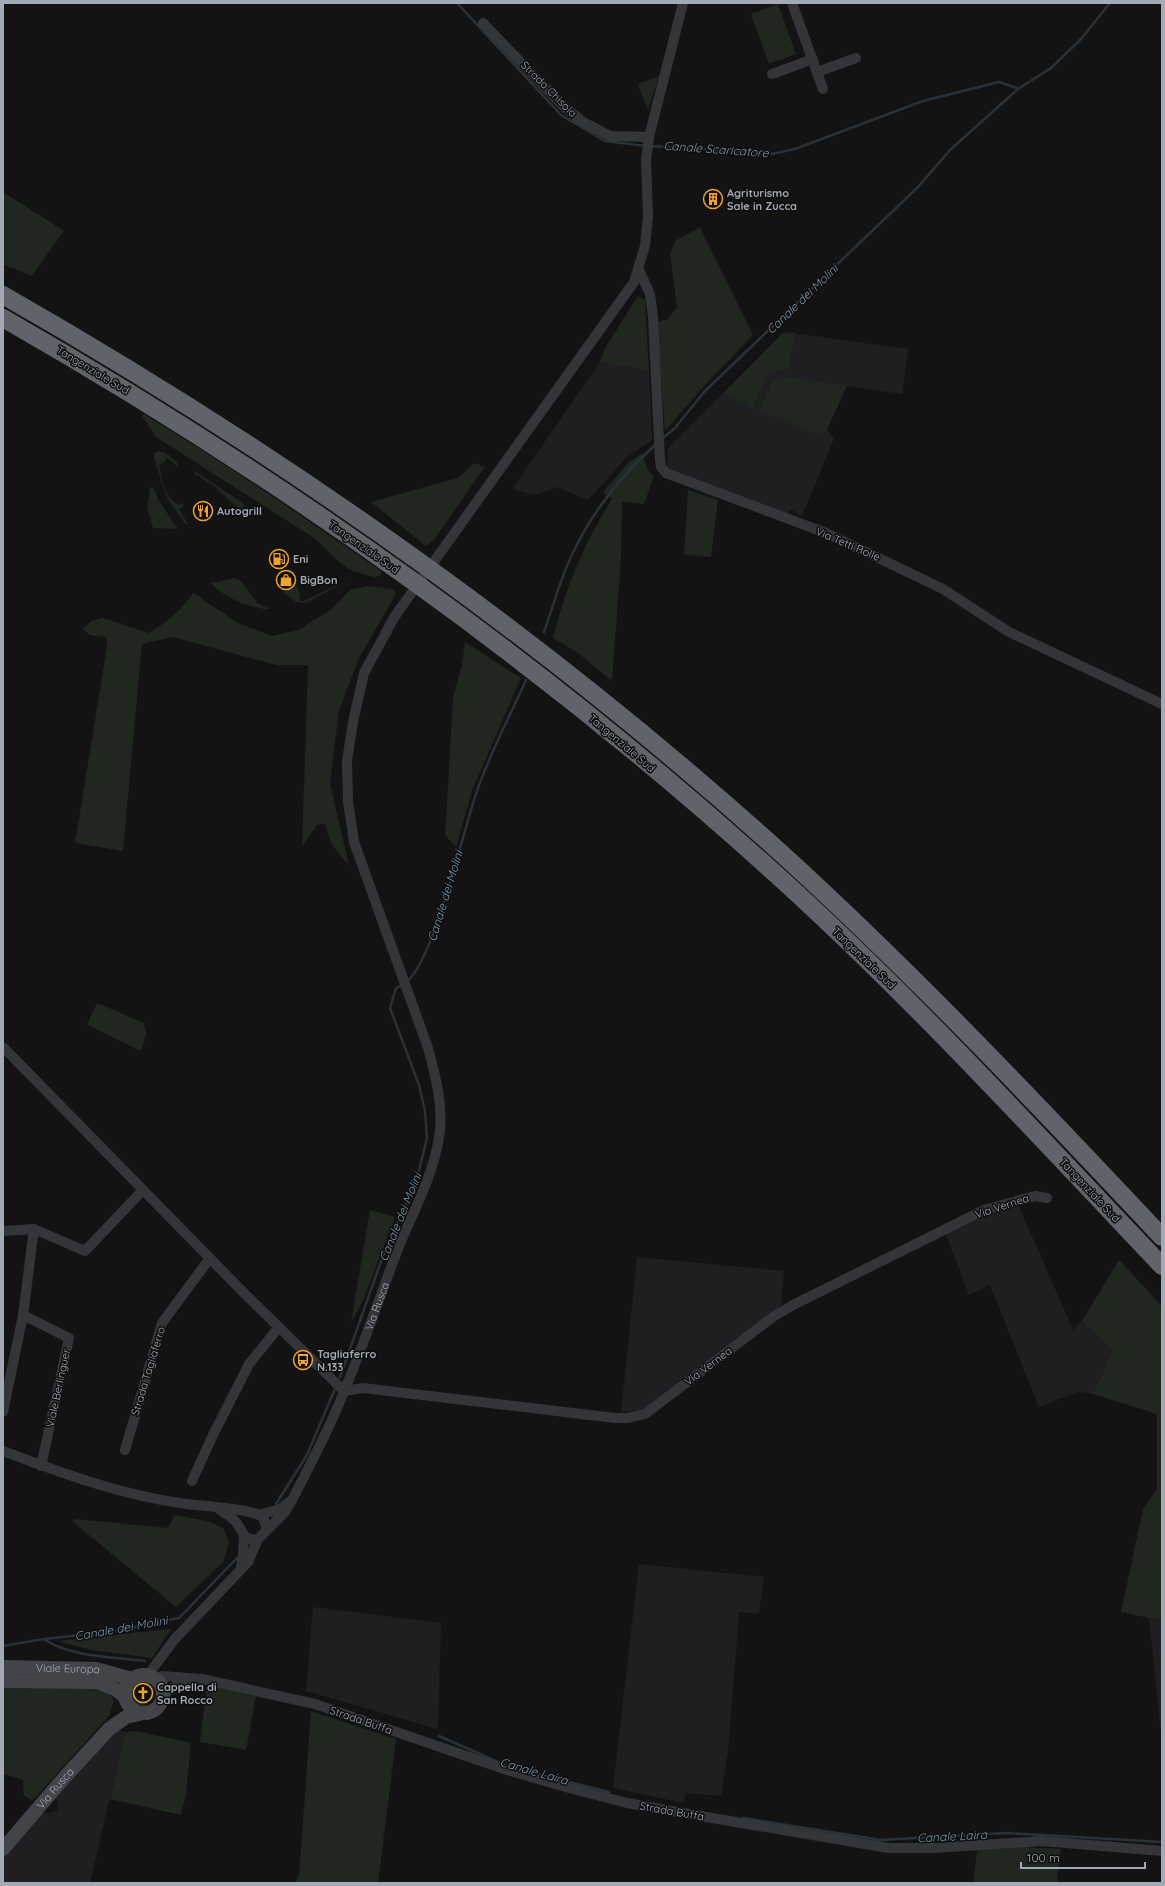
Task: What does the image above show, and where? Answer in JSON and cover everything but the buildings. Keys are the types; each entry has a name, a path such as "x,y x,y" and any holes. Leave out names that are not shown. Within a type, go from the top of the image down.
{"highway":[{"name":"Tangenziale Sud","path":"3,295 142,377 296,476 436,574 610,707 779,851 886,951 962,1027 1162,1237"},
{"name":"Tangenziale Sud","path":"3,318 192,432 333,525 470,623 596,721 770,869 874,967 954,1046 1162,1266"}],"street":[{"name":"Via Rusca","path":"266,1529 284,1512 292,1500 326,1434 397,1252 421,1197 432,1166 439,1137 440,1106 437,1078 354,842 348,802 347,761 353,722 364,673 395,616 628,292 639,270 645,246 648,217 648,139 683,3"},
{"path":"792,3 823,89"},
{"name":"Strada Chisola","path":"483,23 562,104 583,122 610,136 648,139"},
{"path":"817,72 856,58"},
{"path":"772,74 813,59"},
{"name":"Via Tetti Rolle","path":"639,270 650,294 653,317 659,453 661,467 666,473 826,534 873,555 943,590 1009,632 1162,704"},
{"path":"3,1047 210,1258 344,1391"},
{"path":"3,1231 34,1229 85,1251 143,1190"},
{"name":"Via Vernea","path":"344,1391 363,1388 615,1418 645,1414 773,1317 793,1305 984,1210 1035,1196 1047,1198"},
{"path":"3,1412 23,1315 34,1229"},
{"name":"Strada Tagliaferro","path":"125,1450 162,1323 210,1258"},
{"name":"Viale Berlinguer","path":"23,1315 70,1338 41,1466"},
{"path":"192,1481 212,1437 250,1364 279,1327"},
{"path":"3,1451 41,1466 110,1489 187,1504 256,1514 265,1520 266,1529 258,1539 248,1562 240,1568 174,1640 152,1678"},
{"path":"240,1568 243,1555 242,1518 249,1514 256,1514 280,1508 292,1500"},
{"path":"215,1507 235,1520 242,1532 250,1539 258,1539"},
{"name":"Viale Europa","path":"3,1667 96,1668 132,1679"},
{"path":"163,1697 163,1690 152,1678 142,1675 132,1679 125,1690 125,1698 131,1709 140,1714 147,1714 158,1708 168,1690 197,1679"},
{"name":"Strada Buffa","path":"152,1678 162,1676 197,1679 315,1704 507,1770 569,1788 627,1803 706,1817 889,1848 935,1848 1042,1841 1162,1851"},
{"name":"Viale Europa","path":"3,1681 97,1682 115,1689 125,1698"},
{"name":"Via Rusca","path":"3,1849 109,1728 125,1698"},
{"name":"Via Rusca","path":"109,1728 126,1717 140,1714"}],"shaded area":[{"path":"778,4 796,54 769,64 751,14"},
{"path":"659,76 648,110 638,84"},
{"path":"3,192 64,231 32,276 3,264"},
{"path":"700,227 753,335 703,387 665,431 657,322 668,319 677,307 670,254 675,241"},
{"path":"638,296 645,300 649,371 600,362 605,348"},
{"path":"784,332 908,349 902,394 847,386 827,429 834,439 802,516 790,509 788,515 667,468 668,448"},
{"path":"784,332 795,333 789,368 768,373 753,408 723,394"},
{"path":"600,362 649,371 652,440 627,457 588,500 558,487 534,495 512,489"},
{"path":"787,377 847,386 827,429 820,436 759,410 772,381"},
{"path":"144,414 234,471 293,511 381,571 381,575 376,577 370,576 349,569 337,560 314,538 156,437 142,416"},
{"path":"158,451 164,452 177,462 178,467 167,458 164,463 159,464 164,487 167,493 174,502 179,505 181,502 184,506 179,509 188,524 186,525 167,498 154,458 154,454"},
{"path":"642,453 648,470 654,476 644,504 622,502 621,559 612,681 578,653 553,638 564,600 584,549 612,499 603,492 628,463"},
{"path":"474,463 485,467 433,541 426,546 371,502 458,478"},
{"path":"195,471 244,504 245,515 214,486 194,473"},
{"path":"153,487 159,501 178,529 153,528 147,508 150,488"},
{"path":"688,490 718,500 711,557 684,555"},
{"path":"234,578 242,582 257,603 270,609 246,605 237,601 221,592 210,582 218,582"},
{"path":"349,580 306,603 296,602 283,592 296,584 300,595 300,601 303,601"},
{"path":"368,586 393,589 396,594 359,658 339,710 330,783 349,866 332,845 325,824 317,825 302,847 308,665 276,665 173,637 142,644 123,851 75,843 107,647 106,637 90,635 82,629 93,620 104,618 148,633 173,616 193,593 238,623 272,636 298,630 331,610 350,590"},
{"path":"465,642 521,678 473,788 456,847 445,835 453,698 462,665"},
{"path":"97,1003 144,1023 146,1034 141,1051 87,1025"},
{"path":"1018,1204 1073,1330 1082,1321 1112,1351 1093,1394 1077,1392 1039,1407 990,1285 969,1295 945,1232 989,1213"},
{"path":"370,1210 395,1217 362,1303 351,1322"},
{"path":"637,1257 784,1271 781,1306 720,1350 642,1410 621,1412"},
{"path":"1119,1260 1162,1306 1162,1618 1149,1618 1121,1612 1143,1509 1157,1489 1157,1414 1093,1394 1112,1351 1082,1321"},
{"path":"175,1515 207,1521 223,1528 229,1541 224,1561 176,1607 72,1521 76,1519 168,1528"},
{"path":"639,1564 764,1577 759,1614 739,1612 728,1752 721,1796 686,1793 683,1803 613,1788"},
{"path":"313,1607 441,1623 438,1729 306,1691"},
{"path":"1149,1618 1162,1618 1162,1744"},
{"path":"171,1629 152,1658 91,1650 57,1641"},
{"path":"142,1681 150,1685 154,1693 150,1701 142,1705 134,1701 130,1693 134,1685"},
{"path":"3,1684 97,1685 109,1692 114,1701 109,1716 32,1801 24,1795 23,1780 3,1774"},
{"path":"207,1685 256,1696 246,1750 200,1742"},
{"path":"311,1711 396,1739 378,1883 295,1883 299,1875"},
{"path":"118,1729 125,1732 90,1883 3,1883 3,1855 40,1813 51,1813 58,1809 56,1795"},
{"path":"137,1731 191,1743 186,1793 181,1815 110,1799 125,1732"},
{"path":"978,1845 1061,1849 1057,1883 973,1883"}],"waterway":[{"name":"Canale Scaricatore","path":"457,3 561,115 605,141 646,146"},
{"name":"Canale dei Molini","path":"663,438 675,428 704,392 918,187 950,150 1018,89 1051,68 1081,39 1110,3"},
{"name":"Canale Scaricatore","path":"651,146 772,154 795,149 923,101 999,82 1017,88"},
{"name":"Canale dei Molini","path":"544,632 560,583 588,524 619,482 656,444"},
{"name":"Canale dei Molini","path":"407,981 417,969 427,949 447,893 471,809 482,777 526,680"},
{"name":"Canale dei Molini","path":"340,1377 383,1256 417,1179 427,1138 425,1111 419,1085 390,1008 396,988 402,985"},
{"name":"Canale dei Molini","path":"276,1504 307,1455 335,1389"},
{"name":"Canale dei Molini","path":"3,1646 44,1639 116,1631 179,1618 237,1558"},
{"name":"Canale Laira","path":"44,1639 54,1645 79,1653 145,1661"},
{"name":"Canale Laira","path":"439,1736 498,1762"},
{"name":"Canale Laira","path":"533,1773 609,1792"},
{"name":"Canale Laira","path":"743,1818 881,1840 1006,1833 1162,1842"}],"place":[{"name":"Agriturismo Sale in Zucca","path":"713,199"},
{"name":"Autogrill","path":"203,511"},
{"name":"Eni","path":"279,559"},
{"name":"BigBon","path":"286,580"},
{"name":"Tagliaferro N.133","path":"303,1360"},
{"name":"Cappella di San Rocco","path":"143,1693"}]}
